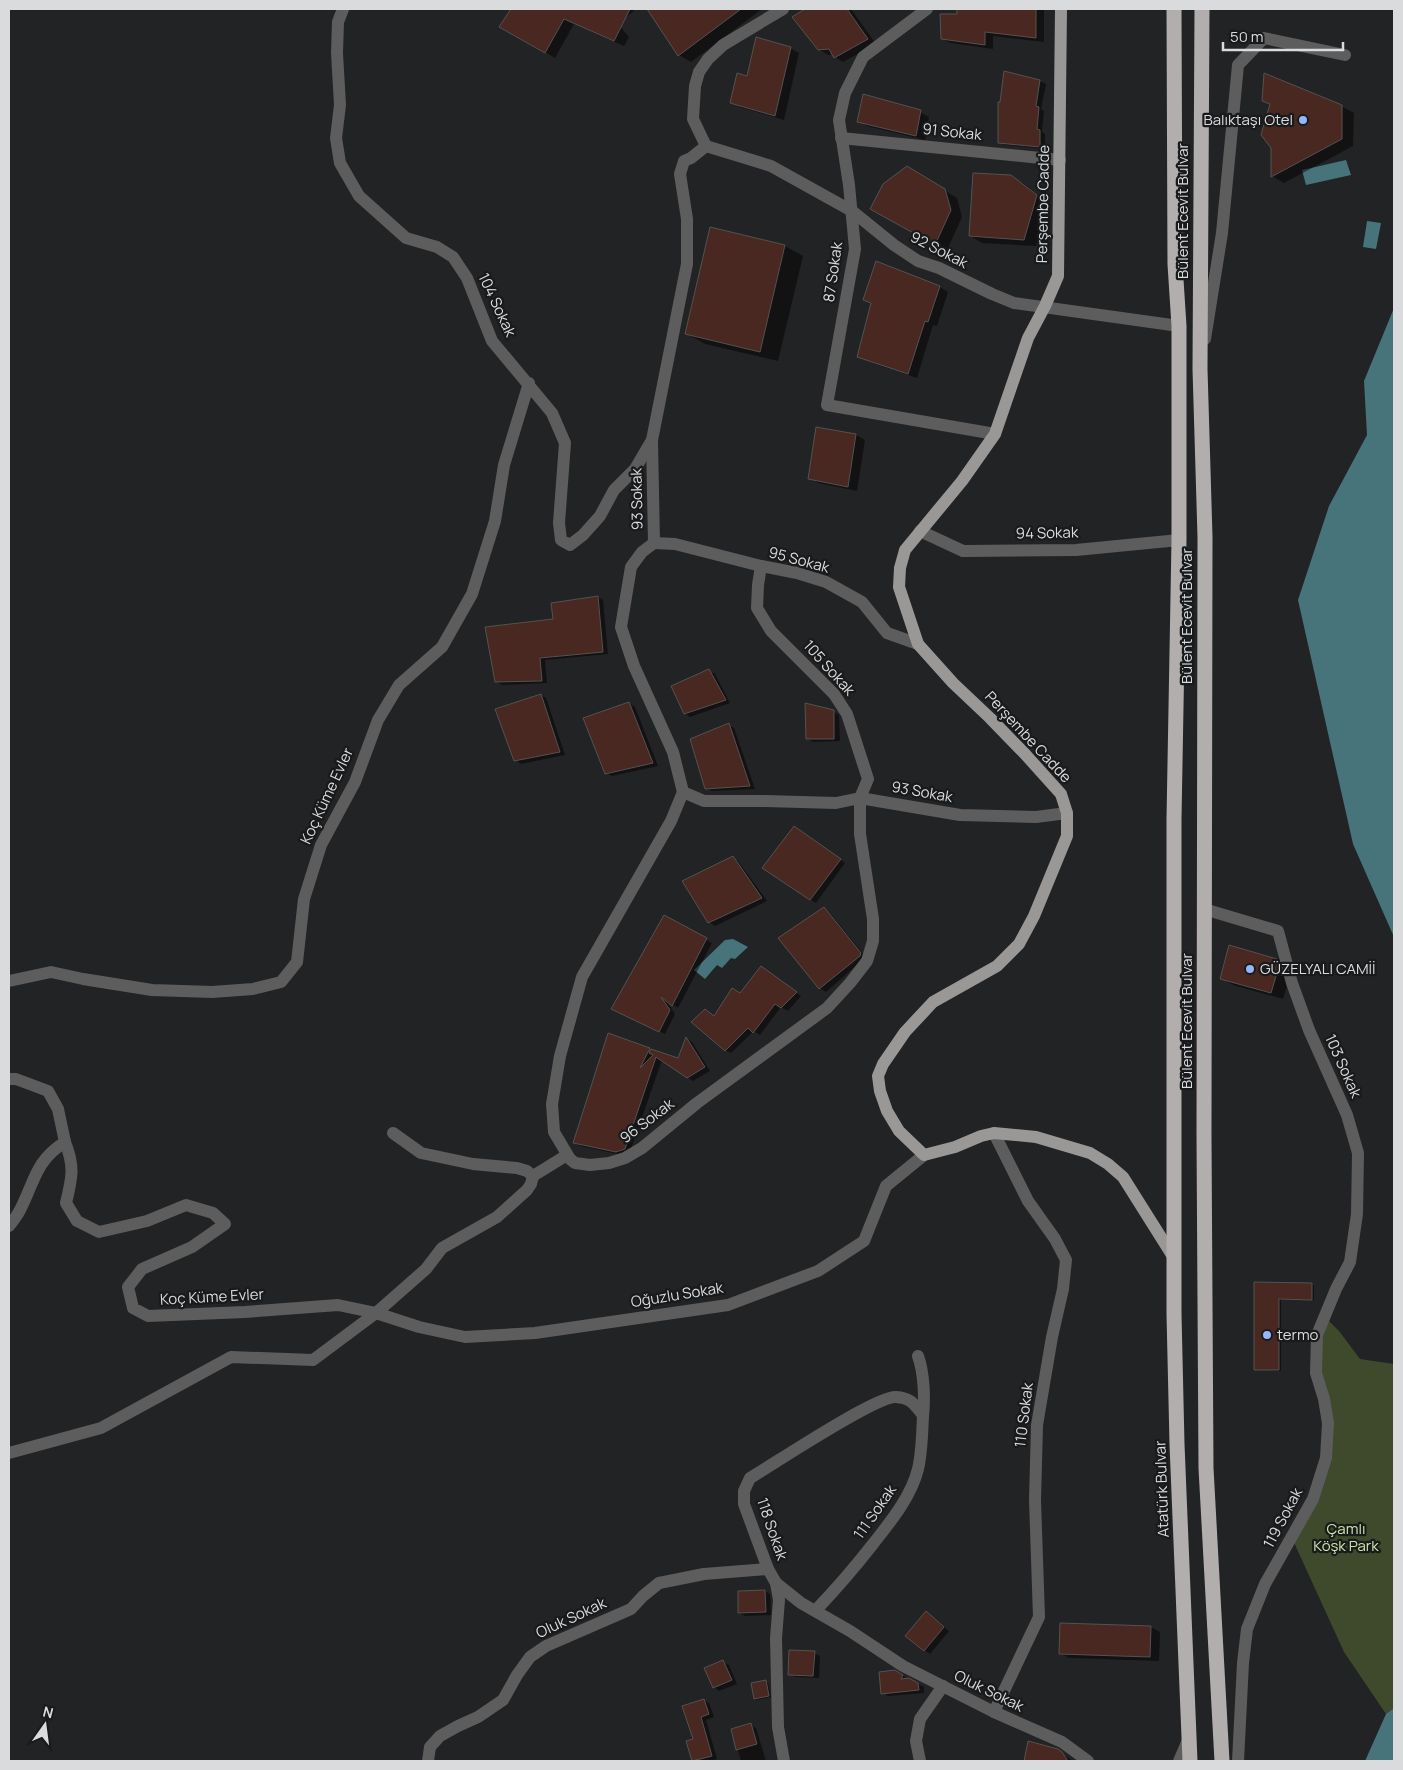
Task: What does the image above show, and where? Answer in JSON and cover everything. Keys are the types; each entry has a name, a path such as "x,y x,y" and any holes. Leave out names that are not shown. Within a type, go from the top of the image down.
{"highway":[{"name":"Bülent Ecevit Bulvar","path":"1174,9 1179,540 1174,819 1174,1216"},
{"name":"Bülent Ecevit Bulvar","path":"1202,9 1200,369 1204,537 1206,1468 1222,1761"},
{"name":"Atatürk Bulvar","path":"1174,1216 1177,1444 1190,1761"}],"main road":[{"name":"Perşembe Cadde","path":"924,1155 899,1131 888,1111 880,1091 878,1076 883,1064 905,1032 933,1002 997,966 1019,944 1034,916 1068,836 1067,813 1061,794 990,718 953,683 918,644 899,588 900,568 905,550 962,481 995,434 1028,338 1058,276 1062,9"},
{"path":"924,1155 955,1147 980,1136 994,1133 1036,1137 1090,1153 1108,1164 1123,1177 1174,1258"}],"street":[{"name":"104 Sokak","path":"343,9 338,22 337,53 340,105 336,138 340,162 359,196 406,238 436,247 453,257 467,278 492,340 552,413 564,443 559,523 561,540 570,545 600,516 614,490 635,469 652,440"},
{"path":"706,146 693,119 695,86 699,72 708,59 723,45 783,9"},
{"name":"87 Sokak","path":"928,9 863,57 845,93 839,120 852,211 855,249 827,405 995,434"},
{"path":"1200,369 1222,234 1238,65 1264,38 1345,55"},
{"name":"91 Sokak","path":"841,138 1060,160"},
{"name":"92 Sokak","path":"706,146 771,166 852,211 894,245 918,261 939,268 1014,303 1178,326"},
{"name":"93 Sokak","path":"706,146 684,161 680,174 687,219 687,264 652,440 654,543 642,552 630,567 621,627 634,666 673,752 683,792 704,802 836,803 860,798 960,815 1036,818 1067,813"},
{"name":"Koç Küme Evler","path":"9,982 51,972 152,990 212,992 253,989 281,982 297,962 304,899 321,845 355,782 378,720 399,685 442,647 472,594 496,521 504,465 529,383"},
{"name":"94 Sokak","path":"920,530 963,551 1076,550 1179,540"},
{"name":"95 Sokak","path":"654,543 674,544 797,573 826,582 862,602 887,633 918,644"},
{"name":"105 Sokak","path":"761,566 757,608 771,631 834,694 848,714 868,779 860,798"},
{"path":"9,1453 101,1428 231,1357 313,1360 376,1313 426,1269 442,1248 497,1217 527,1190 533,1176 567,1155 554,1132 552,1104 560,1056 582,978 671,820 683,792"},
{"name":"96 Sokak","path":"567,1155 575,1162 590,1165 609,1164 637,1151 698,1103 827,1008 850,983 867,961 873,941 873,919 860,834 860,798"},
{"name":"103 Sokak","path":"1204,909 1278,931 1292,982 1309,1030 1347,1115 1358,1153 1358,1214 1350,1262 1336,1289"},
{"name":"Koç Küme Evler","path":"9,1079 16,1079 48,1091 58,1109 65,1142 72,1160 71,1182 66,1203 77,1221 99,1232 147,1221 186,1205 213,1213 225,1224 192,1247 142,1269 128,1287 133,1308 148,1316 246,1312 338,1305 376,1313"},
{"path":"393,1133 421,1153 473,1164 517,1168 533,1176"},
{"name":"110 Sokak","path":"994,1133 1028,1201 1055,1239 1066,1260 1063,1289 1052,1338 1037,1425 1034,1500 1038,1617 994,1712"},
{"path":"9,1226 20,1212 38,1167 53,1150 65,1142"},
{"name":"Oğuzlu Sokak","path":"376,1313 418,1327 465,1337 535,1333 728,1305 818,1271 864,1241 886,1186 924,1155"},
{"name":"119 Sokak","path":"1238,1761 1243,1664 1247,1629 1265,1584 1313,1499 1326,1458 1328,1423 1324,1399 1316,1373 1316,1350 1317,1335 1336,1289"},
{"name":"111 Sokak","path":"816,1610 860,1560 909,1493 918,1469 924,1415 923,1368 918,1356"},
{"name":"118 Sokak","path":"784,1761 778,1727 776,1638 779,1600 776,1582 768,1569 744,1504 744,1491 750,1478 831,1428 881,1400 894,1396 911,1400 924,1415"},
{"name":"Oluk Sokak","path":"428,1761 430,1747 440,1736 478,1717 503,1700 530,1657 546,1646 631,1609 659,1583 704,1574 768,1569"},
{"name":"Oluk Sokak","path":"776,1582 801,1603 816,1610 903,1666 994,1712 1062,1742 1088,1761"},
{"path":"920,1761 916,1741 920,1719 943,1686"},
{"path":"1179,1761 1189,1738"}],"green space":[{"name":"Çamlı Köşk Park","path":"1325,1317 1339,1331 1360,1359 1394,1364 1394,1708 1386,1714 1344,1652 1291,1536 1326,1458 1316,1373"}],"water":[{"path":"1346,160 1351,175 1306,185 1302,170"},
{"path":"1367,221 1381,223 1376,249 1363,247"},
{"path":"1394,308 1394,937 1353,844 1298,600 1329,506 1367,435 1364,381"},
{"path":"733,939 748,947 735,959 731,958 722,968 717,965 705,979 694,970 725,940"},
{"path":"1394,1708 1394,1761 1365,1761 1386,1714"}],"building":[{"path":"511,9 630,9 614,41 564,19 545,53 499,27"},
{"path":"647,9 741,9 678,56"},
{"path":"805,9 847,9 868,39 834,58 829,49 818,50 792,17"},
{"path":"957,9 1036,9 1036,38 985,32 985,45 941,39 940,14 957,14"},
{"path":"756,37 791,47 775,116 730,103 737,73 747,76"},
{"path":"1004,71 1040,80 1036,106 1039,107 1037,129 1040,130 1040,147 998,143 998,102 1000,102"},
{"name":"Balıktaşı Otel","path":"1264,73 1342,105 1342,139 1271,177 1271,148 1261,135 1270,104 1262,101"},
{"path":"863,94 921,110 916,136 857,122"},
{"path":"907,166 945,189 951,210 935,245 870,209 883,184"},
{"path":"973,173 1011,175 1037,195 1024,240 969,236"},
{"path":"710,227 785,245 760,352 685,334"},
{"path":"876,261 940,286 928,322 925,321 908,374 857,357 871,303 863,300"},
{"path":"816,427 856,434 848,487 808,479"},
{"path":"598,596 603,652 540,658 542,681 495,682 485,627 553,619 551,603"},
{"path":"709,669 726,700 684,714 671,686"},
{"path":"541,694 560,752 514,761 495,709"},
{"path":"629,702 653,763 605,774 583,718"},
{"path":"805,703 834,710 834,739 806,739"},
{"path":"729,723 750,786 705,789 690,739"},
{"path":"794,826 841,859 810,900 762,868"},
{"path":"733,856 762,898 708,923 682,881"},
{"path":"824,907 861,953 860,956 819,989 778,938"},
{"path":"664,915 707,938 672,1006 661,997 670,1010 659,1032 611,1009"},
{"name":"GÜZELYALI CAMİİ","path":"1229,945 1277,959 1279,966 1271,993 1220,979"},
{"path":"761,966 797,992 781,1008 775,1004 753,1033 748,1028 725,1051 691,1022 705,1009 714,1016 732,988 740,993"},
{"path":"608,1033 650,1048 640,1068 653,1055 649,1053 651,1049 678,1058 686,1037 705,1067 687,1078 656,1057 625,1149 616,1152 573,1143"},
{"path":"1254,1282 1312,1283 1312,1300 1279,1299 1279,1370 1254,1370"},
{"path":"765,1590 766,1612 738,1613 738,1591"},
{"path":"926,1611 944,1627 924,1651 905,1636"},
{"path":"1060,1623 1151,1626 1150,1657 1059,1654"},
{"path":"789,1650 815,1651 813,1676 788,1675"},
{"path":"723,1660 732,1680 713,1688 704,1668"},
{"path":"895,1670 903,1675 901,1679 909,1678 918,1683 919,1690 881,1694 879,1672"},
{"path":"766,1680 769,1696 754,1699 751,1683"},
{"path":"704,1699 709,1714 701,1717 712,1756 692,1761 686,1741 693,1739 682,1706"},
{"path":"751,1723 757,1744 736,1750 731,1729"},
{"path":"1028,1741 1058,1749 1068,1761 1024,1761"}],"place":[{"name":"Balıktaşı Otel","path":"1303,120"},
{"name":"GÜZELYALI CAMİİ","path":"1250,969"},
{"name":"termo","path":"1267,1335"}]}
